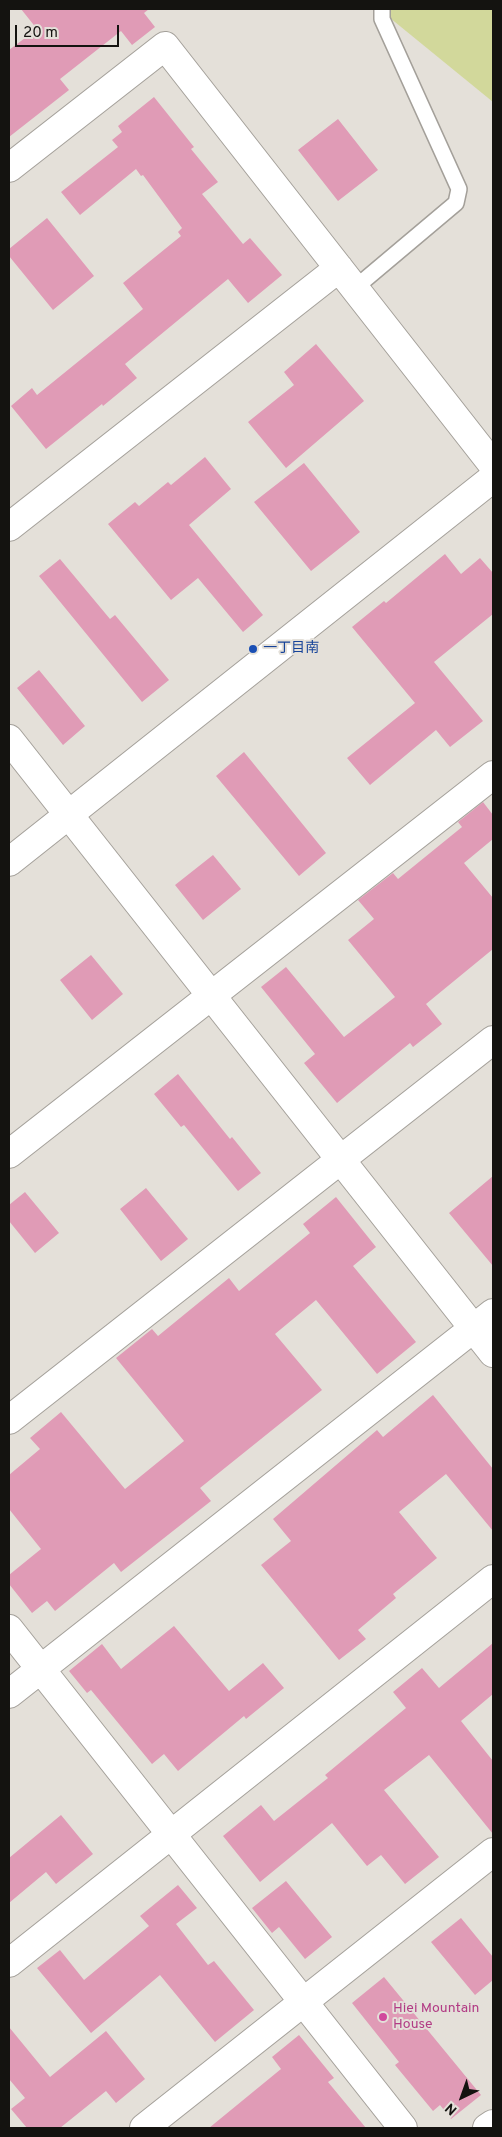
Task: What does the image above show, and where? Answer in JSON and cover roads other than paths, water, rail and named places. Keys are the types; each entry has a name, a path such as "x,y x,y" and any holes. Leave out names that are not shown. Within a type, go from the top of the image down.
{"street":[{"path":"9,168 165,46 493,465"},
{"path":"9,527 347,278"},
{"path":"9,862 493,478"},
{"path":"9,739 341,1160 483,1320 493,1353"},
{"path":"9,1154 493,775"},
{"path":"9,1420 493,1040"},
{"path":"9,1694 483,1320"},
{"path":"9,1963 493,1579"},
{"path":"9,1629 403,2128"},
{"path":"144,2128 493,1852"},
{"path":"488,2128 493,2124"}],"lane":[{"path":"347,278 456,203 459,189 382,18 382,9"}],"place":[{"name":"一丁目南","path":"253,649"},
{"name":"Hiei Mountain House","path":"383,2017"}]}
